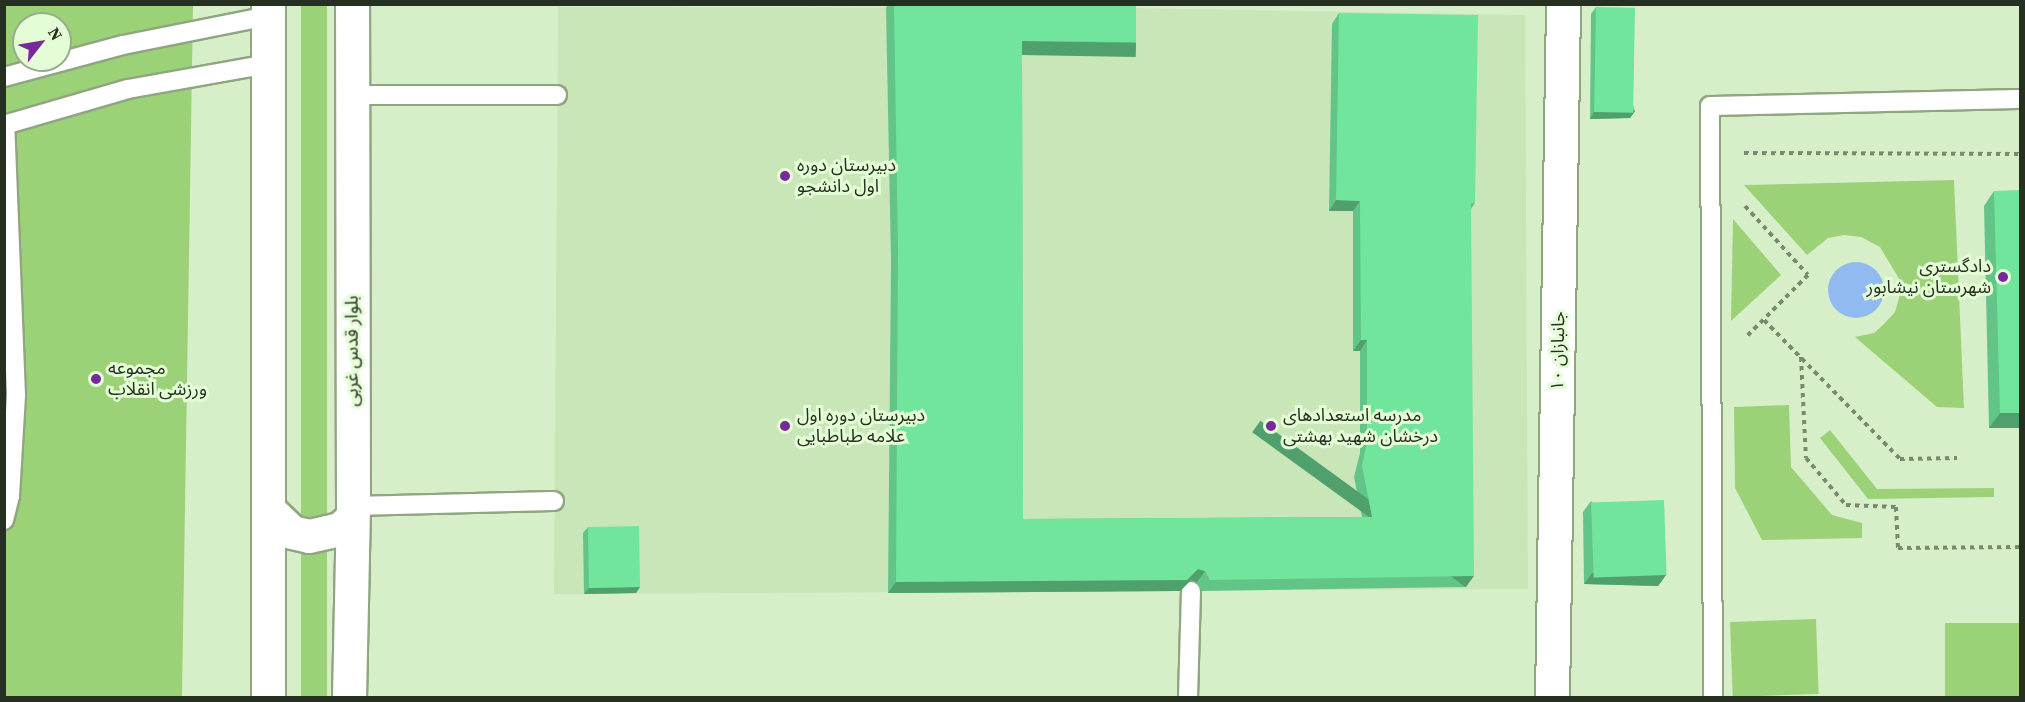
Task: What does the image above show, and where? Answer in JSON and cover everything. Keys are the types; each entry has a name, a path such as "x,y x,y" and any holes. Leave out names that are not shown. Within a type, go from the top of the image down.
{"main road":[{"name":"بلوار قدس غربی","path":"349,698 353,512 352,4"},
{"name":"جانبازان ۱۰","path":"1552,698 1563,4"},
{"path":"268,10 268,698"},
{"path":"268,510 292,532 309,536 340,529 353,512"}],"lane":[{"path":"4,77 268,10"},
{"path":"4,520 10,496 16,395 5,125 128,89 269,64"},
{"path":"352,95 556,96"},
{"path":"1713,698 1710,106 2020,99"},
{"path":"353,512 554,501"},
{"path":"1188,698 1191,591"}],"path":[{"path":"1710,160 2020,154"},
{"path":"1710,160 1809,275 1710,373"},
{"path":"1764,320 1900,459 1957,458"},
{"path":"1801,357 1806,458 1846,505 1896,507 1898,548 2020,547"}],"shaded area":[{"path":"558,7 1128,8 1525,15 1528,589 554,594"}],"green space":[{"path":"301,4 327,4 327,697 301,697"},
{"name":"مجموعه ورزشی انقلاب","path":"4,5 193,5 182,697 5,697"},
{"path":"1954,180 1964,408 1937,407 1855,337 1874,333 1895,312 1899,298 1901,282 1880,247 1861,237 1844,235 1828,238 1807,255 1744,185"},
{"path":"1733,219 1781,275 1731,321"},
{"path":"1789,405 1791,467 1832,515 1862,523 1862,538 1762,540 1735,488 1734,407"},
{"path":"1830,430 1877,489 1994,488 1994,497 1868,499 1820,438"},
{"path":"1816,619 1819,694 1733,697 1730,622"},
{"path":"1945,623 2020,623 2020,697 1945,697"}],"water":[{"path":"1856,262 1867,264 1876,270 1882,279 1884,290 1882,301 1876,310 1867,316 1856,318 1845,316 1836,310 1830,301 1828,290 1830,279 1836,270 1845,264"}],"building":[{"path":"894,4 1136,4 1136,42 1022,41 1023,519 1372,517 1362,466 1367,442 1367,340 1361,340 1360,201 1336,200 1339,13 1478,15 1475,203 1471,203 1474,576 1210,580 1205,571 1198,569 1187,580 896,582 898,250"},
{"path":"1596,7 1635,8 1633,113 1594,112"},
{"name":"دادگستری شهرستان نیشابور","path":"2020,190 2020,413 2000,413 1994,191"},
{"path":"1664,500 1667,575 1594,578 1591,503"},
{"path":"639,526 640,587 589,588 588,527"}],"place":[{"name":"دبیرستان دوره اول دانشجو","path":"785,176"},
{"name":"دادگستری شهرستان نیشابور","path":"2003,277"},
{"name":"مجموعه ورزشی انقلاب","path":"96,379"},
{"name":"دبیرستان دوره اول علامه طباطبایی","path":"785,426"},
{"name":"مدرسه استعدادهای درخشان شهید بهشتی","path":"1271,426"}]}
